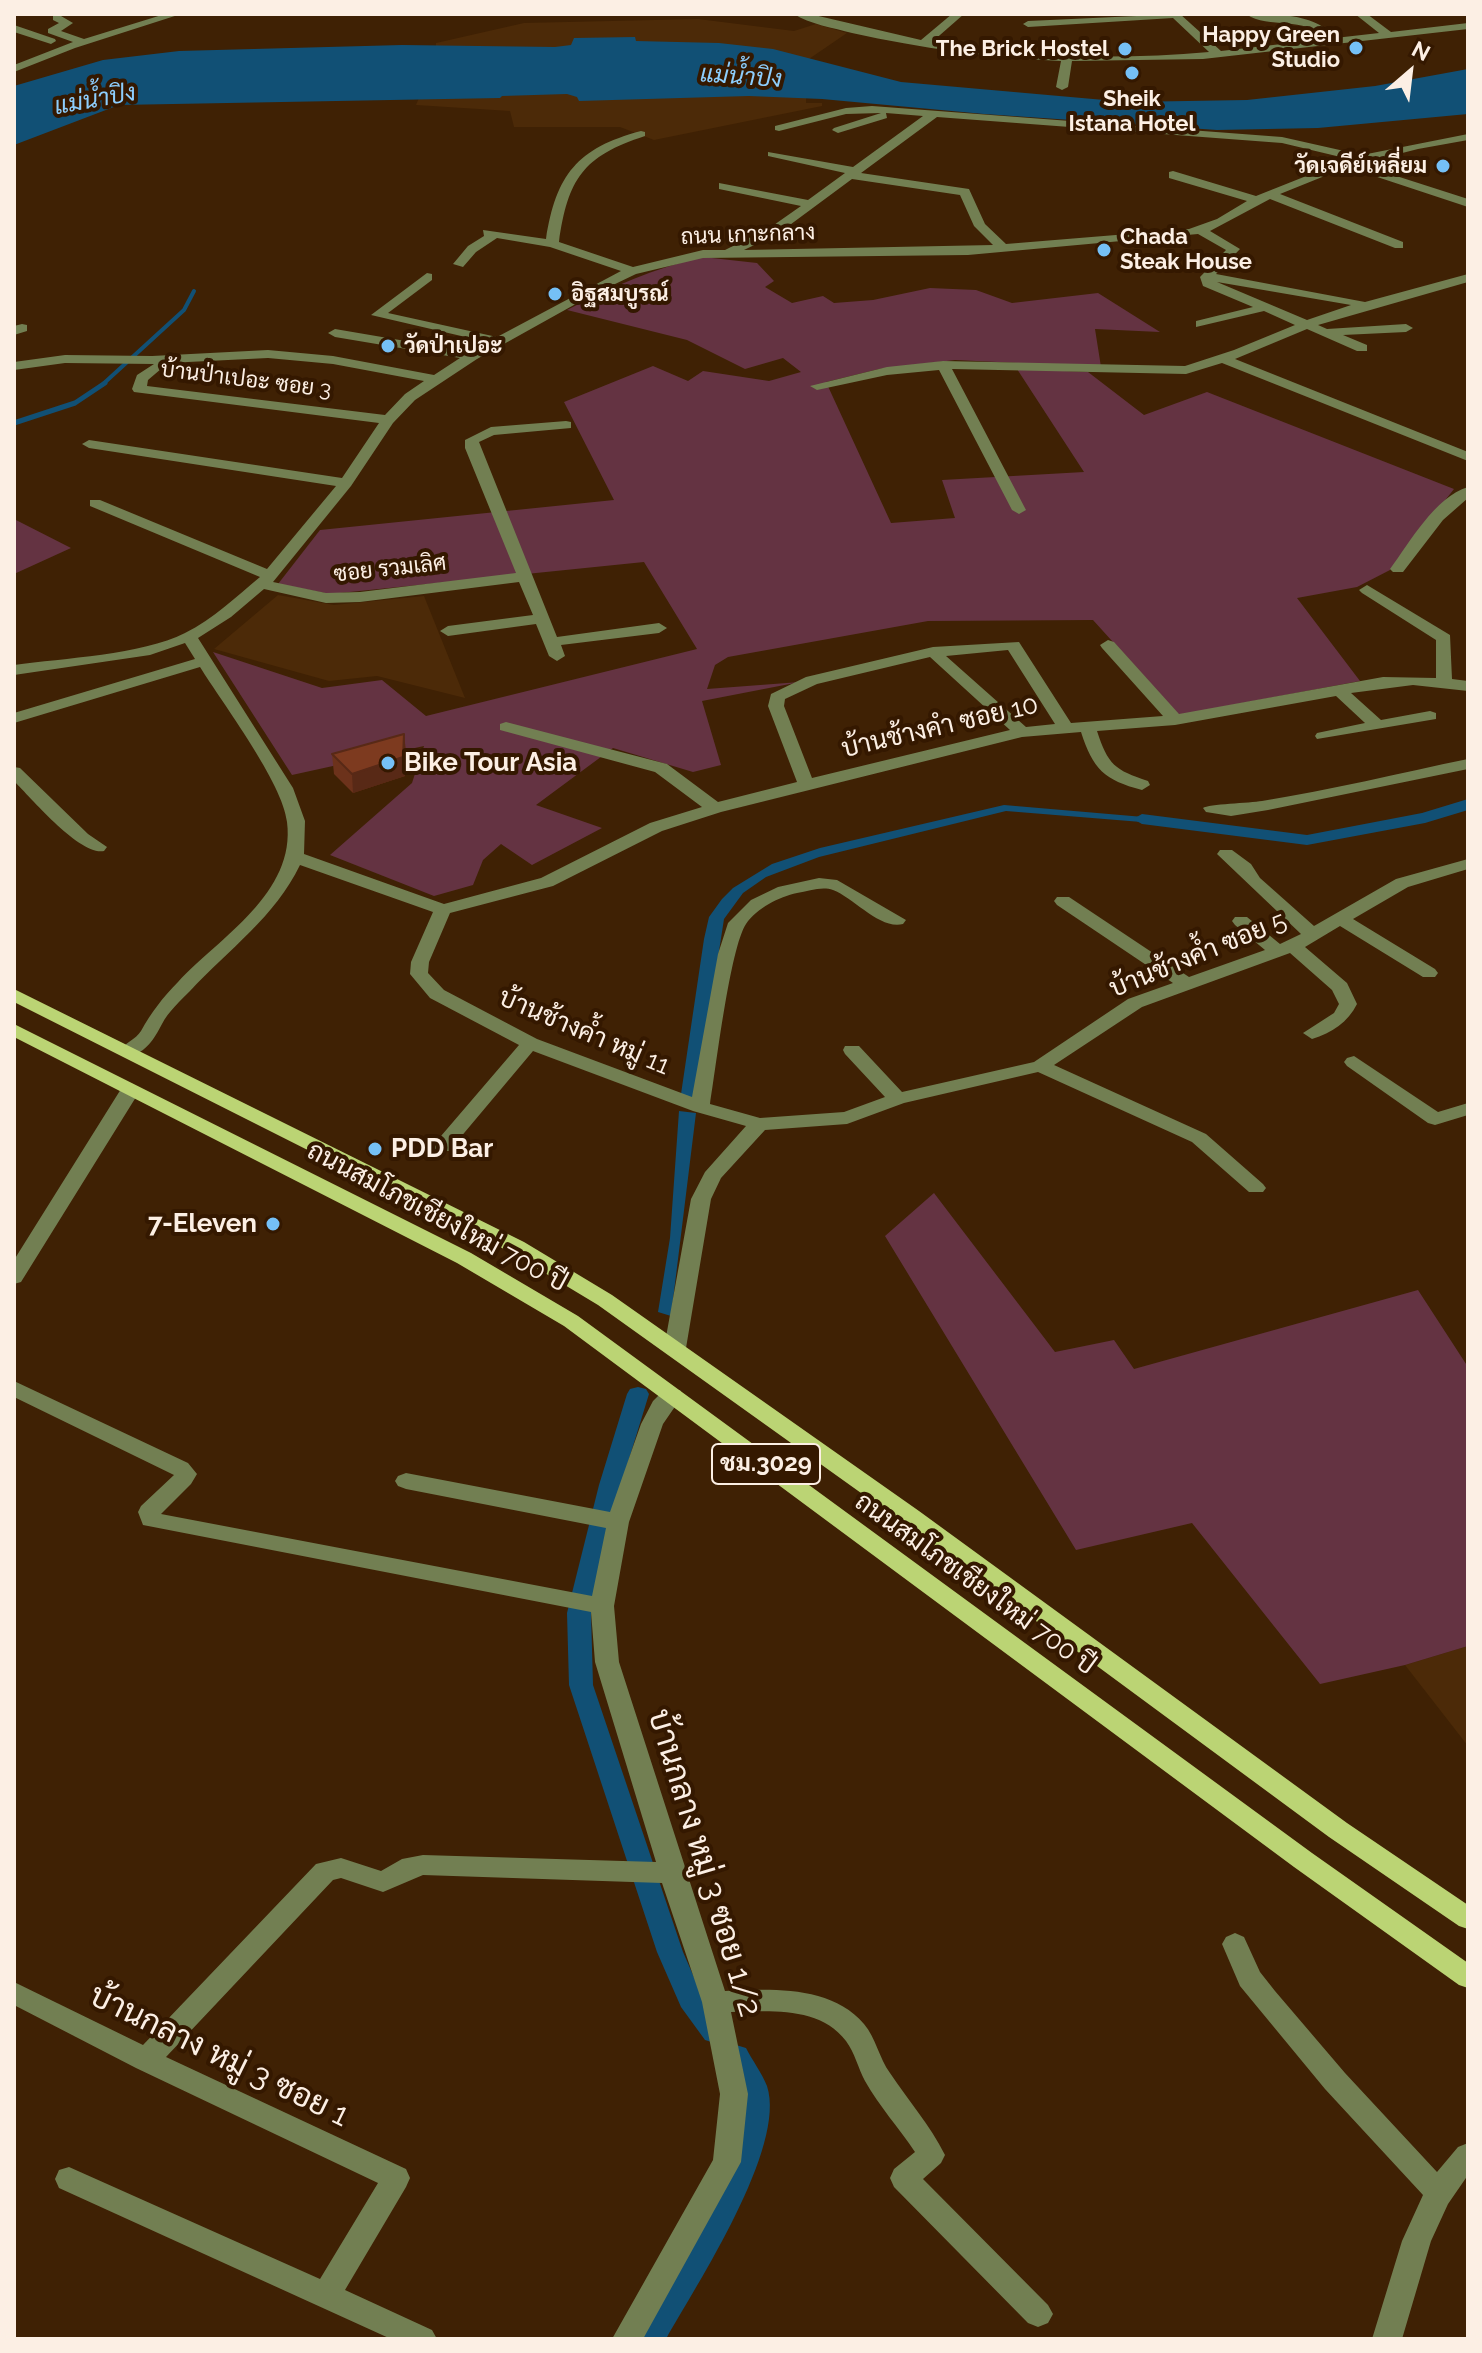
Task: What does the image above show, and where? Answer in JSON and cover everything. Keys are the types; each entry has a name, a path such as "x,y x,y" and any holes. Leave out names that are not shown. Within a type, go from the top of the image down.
{"main road":[{"name":"ถนนสมโภชเชียงใหม่ 700 ปี","path":"14,995 517,1247 605,1300 1338,1830 1468,1919"},
{"name":"ถนนสมโภชเชียงใหม่ 700 ปี","path":"14,1030 464,1258 571,1321 1303,1860 1468,1977"}],"street":[{"path":"14,69 83,42 176,14"},
{"path":"799,14 925,42 1067,57 1150,58 1218,54 1468,26"},
{"path":"834,24 853,14"},
{"path":"925,42 959,14"},
{"path":"1251,14 1272,20 1317,24 1327,30 1332,41"},
{"path":"1360,14 1388,35"},
{"path":"1028,24 1175,15 1218,54"},
{"path":"57,18 68,23 52,31 83,42"},
{"path":"14,28 51,41"},
{"path":"1023,70 1029,55"},
{"path":"1062,87 1067,57"},
{"path":"826,104 932,115 1128,126 1282,140 1364,159"},
{"path":"779,128 846,111 872,109"},
{"path":"838,130 898,112"},
{"path":"752,248 932,115"},
{"path":"1017,135 1026,121"},
{"path":"552,244 555,217 566,185 582,160 595,149 641,134"},
{"name":"ถนน เกาะกลาง","path":"14,670 150,650 189,637 226,614 266,580 346,483 388,420 410,397 472,356 585,293 632,271 683,257 725,254 752,248 1003,248 1201,231 1263,198 1348,164 1468,137"},
{"path":"772,154 852,173 965,192 980,226 1003,248"},
{"path":"1348,164 1468,203"},
{"path":"1173,175 1263,198 1399,245"},
{"path":"723,186 811,204"},
{"path":"1201,231 1234,249 1206,277"},
{"path":"459,264 491,234 552,244 632,271"},
{"path":"427,277 378,315 499,341"},
{"path":"1206,277 1364,304"},
{"path":"1206,277 1208,283 1262,308 1362,348"},
{"path":"817,386 887,371 943,365 1186,370 1364,304 1468,278"},
{"path":"1201,324 1262,308"},
{"path":"1321,332 1406,328"},
{"path":"335,333 472,356"},
{"path":"338,355 359,337"},
{"path":"366,365 396,343"},
{"path":"14,366 65,359 125,360 268,354 366,365 433,379"},
{"path":"1221,358 1468,457"},
{"name":"บ้านป่าเปอะ ซอย 3","path":"164,359 160,366 142,378 139,389 388,420"},
{"path":"943,365 1019,510"},
{"path":"566,425 491,431 472,440 472,448 554,649 659,628"},
{"path":"89,444 346,483"},
{"path":"1398,569 1439,515 1468,491"},
{"name":"ซอย รวมเลิศ","path":"95,503 266,580 326,598 360,597 523,577"},
{"path":"1367,590 1444,638 1444,682"},
{"path":"448,631 541,619"},
{"path":"128,1051 149,1035 153,1022 185,985 243,931 280,888 295,857 296,821 290,800 189,637"},
{"path":"806,784 776,706 777,697 812,680 933,652 1013,645 1065,727"},
{"path":"1108,645 1175,720"},
{"path":"933,652 1022,732"},
{"path":"14,718 205,661"},
{"name":"บ้านช้างคำ ซอย 10","path":"443,910 547,882 656,827 715,808 1022,732 1175,720 1383,682 1444,682 1468,686"},
{"path":"1339,690 1376,725"},
{"path":"1323,736 1430,716"},
{"path":"1087,725 1101,766 1111,775 1142,785"},
{"path":"506,727 661,768 715,808"},
{"path":"1212,808 1231,811 1268,805 1468,764"},
{"path":"14,772 82,838 98,847"},
{"path":"1226,854 1245,868 1253,881 1313,935"},
{"path":"295,857 443,910"},
{"name":"บ้านช้างค้ำ ซอย 5","path":"759,1124 847,1118 898,1099 1040,1066 1135,1003 1285,949 1402,883 1468,864"},
{"path":"700,1107 727,954 737,923 757,904 778,892 819,883 837,885 897,920"},
{"path":"1063,901 1186,983"},
{"name":"บ้านช้างค้ำ หมู่ 11","path":"443,910 420,962 419,974 437,994 530,1043 700,1107 759,1124"},
{"path":"1341,919 1429,973"},
{"path":"1241,921 1340,987 1348,1004 1342,1016 1312,1033"},
{"path":"442,1147 530,1043"},
{"path":"852,1050 898,1099"},
{"path":"1354,1062 1435,1119 1468,1109"},
{"path":"1040,1066 1199,1138 1256,1188"},
{"path":"14,1277 131,1089"},
{"path":"675,1348 701,1199 712,1176 759,1124"},
{"path":"14,1388 180,1468 186,1474 149,1512 151,1519 602,1606"},
{"name":"บ้านกลาง หมู่ 3 ซอย 1/2","path":"627,2339 727,2162 734,2094 715,2002 607,1662 602,1606 618,1522 652,1424 661,1406 672,1395"},
{"path":"406,1481 618,1522"},
{"path":"146,2060 325,1871 341,1868 383,1882 411,1866 423,1865 672,1873"},
{"path":"1235,1944 1249,1978 1266,1999 1335,2081 1437,2191"},
{"name":"บ้านกลาง หมู่ 3 ซอย 1","path":"14,1993 146,2060 396,2178 326,2296"},
{"path":"715,2002 768,2000 805,2004 841,2019 854,2030 875,2075 920,2135 931,2155 904,2178 1038,2314"},
{"path":"1387,2339 1412,2256 1437,2191 1468,2155"},
{"path":"69,2179 422,2339"}],"shaded area":[{"path":"698,19 794,31 816,24 847,33 806,61 806,103 822,103 822,106 654,140 620,127 514,127 510,111 416,105 435,59 436,43 524,23"},
{"path":"703,257 757,263 774,281 765,287 792,303 823,296 834,303 873,300 930,288 976,290 1012,303 1098,293 1160,332 1095,329 1101,367 955,360 879,369 826,382 891,523 955,518 942,480 1084,472 1017,369 1088,372 1144,415 1207,392 1454,489 1390,570 1357,587 1297,598 1360,681 1179,715 1093,620 928,621 728,657 715,665 707,689 800,682 702,701 721,765 693,772 613,748 536,805 602,828 532,865 501,844 483,860 473,885 434,896 330,855 412,783 424,746 292,775 213,652 322,688 382,680 426,716 697,649 644,562 330,594 278,584 320,530 614,500 564,402 653,366 688,381 703,371 769,381 801,372 783,358 745,369 687,340 567,310 634,279"},
{"path":"14,519 71,548 14,574"},
{"path":"278,595 334,605 424,596 465,698 377,676 329,681 214,649"},
{"path":"934,1193 1055,1352 1114,1340 1134,1369 1418,1290 1468,1367 1468,1646 1405,1665 1320,1684 1192,1523 1076,1550 885,1236"},
{"path":"1468,1646 1468,1746 1405,1665"}],"water":[{"name":"แม่น้ำปิง","path":"635,37 636,41 719,43 773,49 901,82 1127,102 1247,100 1375,86 1468,69 1468,114 1318,128 1217,130 822,99 749,96 579,101 577,97 567,94 119,105 14,145 14,86 103,60 179,51 402,45 555,47 571,45 574,38"},
{"path":"1004,805 1167,819 1166,824 1006,811 819,857 766,877 743,893 724,919 696,1099 681,1094 709,917 733,888 772,864 820,848"},
{"path":"679,1111 696,1113 671,1316 658,1312 670,1238"}],"building":[{"path":"404,734 403,757 352,774 332,754"}],"waterway":[{"path":"102,385 184,310 194,291"},
{"path":"14,423 75,403 102,385"},
{"path":"1142,819 1307,840 1425,818 1468,804"},
{"path":"638,1394 610,1485 579,1613 581,1685 670,1952 694,2007 715,2032"},
{"path":"650,2339 719,2218 753,2139 754,2088 736,2056"}],"place":[{"name":"Happy Green Studio","path":"1356,48"},
{"name":"The Brick Hostel","path":"1125,49"},
{"name":"Sheik Istana Hotel","path":"1132,73"},
{"name":"วัดเจดีย์เหลี่ยม","path":"1443,166"},
{"name":"Chada Steak House","path":"1104,250"},
{"name":"อิฐสมบูรณ์","path":"555,294"},
{"name":"วัดป่าเปอะ","path":"388,346"},
{"name":"Bike Tour Asia","path":"388,763"},
{"name":"PDD Bar","path":"375,1149"},
{"name":"7-Eleven","path":"273,1224"}]}
